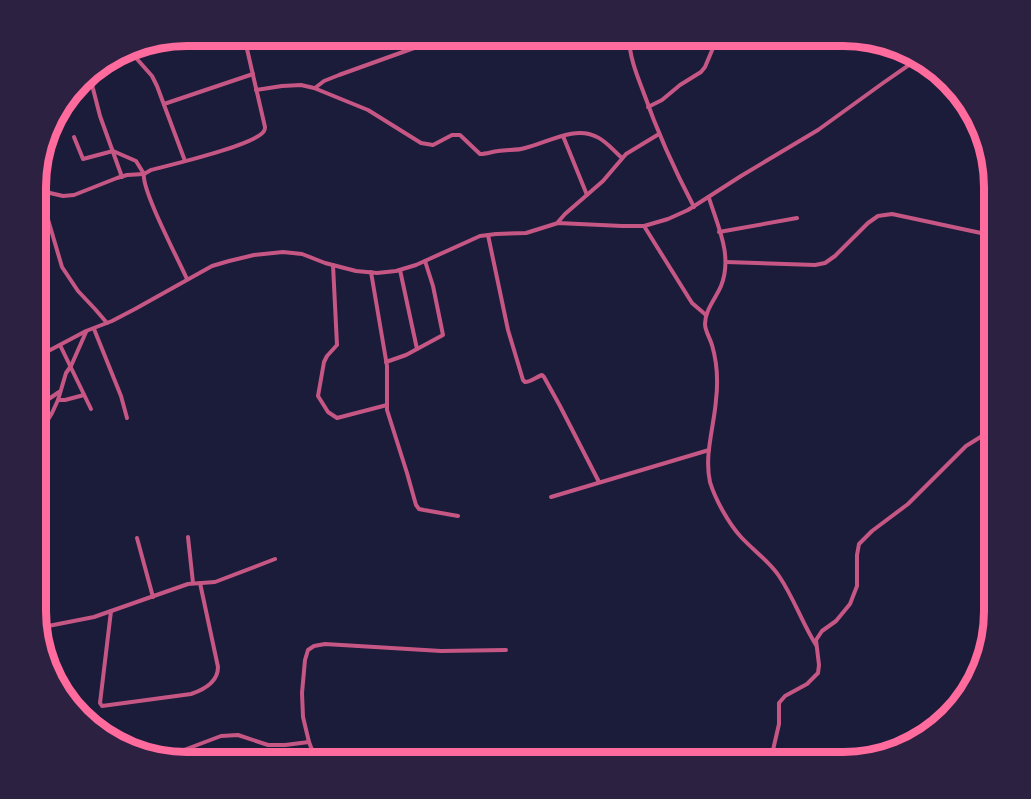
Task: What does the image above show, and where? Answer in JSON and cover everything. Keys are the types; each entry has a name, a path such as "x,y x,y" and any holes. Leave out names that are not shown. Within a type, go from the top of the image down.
{"street":[{"path":"107,323 78,291 62,267 47,216 47,192 63,196 74,195 122,177 144,174 151,170 225,150 264,132 265,127 246,46"},
{"path":"314,88 324,81 416,46"},
{"path":"631,47 633,62 648,107 675,171 694,207"},
{"path":"648,107 662,100 701,72 715,47"},
{"path":"135,57 152,76 185,161"},
{"path":"46,352 86,331 107,323 212,266 254,255 283,252 302,254 356,271 377,273 400,270 480,236 526,233 558,222 644,226 668,219 694,207 818,130 911,64"},
{"path":"164,104 253,74"},
{"path":"92,85 100,116 122,177"},
{"path":"256,90 301,85 314,88 368,110 421,143 433,145 452,135 460,135 480,154 526,148 579,133 598,137 622,158"},
{"path":"558,222 603,181 622,158 659,134"},
{"path":"563,136 587,195"},
{"path":"74,137 83,159 112,151 136,161 144,174 143,179 148,195 188,279"},
{"path":"709,198 725,250 726,262 726,273 706,315 705,325 712,347 717,385 709,450 708,467 711,482 715,496 735,530 771,564 780,577 816,645 819,661 818,673 807,684 785,696 778,703 779,724 773,752"},
{"path":"726,262 815,265 835,256 878,216 892,214 984,234"},
{"path":"719,232 797,218"},
{"path":"644,226 692,303 706,315"},
{"path":"488,235 508,330 523,380 528,382 538,376 544,377 599,483"},
{"path":"386,362 406,355 443,334 433,286 424,261"},
{"path":"333,265 337,345 324,362 318,396 328,412 337,418 387,405"},
{"path":"400,270 417,349"},
{"path":"371,272 386,362 387,405 416,505 419,509 458,516"},
{"path":"94,328 121,396 127,418"},
{"path":"47,422 86,331"},
{"path":"60,345 91,409"},
{"path":"46,401 60,392"},
{"path":"58,400 84,395"},
{"path":"816,645 818,635 836,621 850,604 857,586 859,544 908,504 947,465 984,435"},
{"path":"551,497 709,450"},
{"path":"188,537 193,583"},
{"path":"137,538 153,597"},
{"path":"48,626 111,611 193,583 215,582 275,559"},
{"path":"111,611 100,703 102,706 191,694 204,688 217,677 218,673 200,583"},
{"path":"313,752 303,717 302,693 304,660 308,650 314,646 325,644 441,651 506,650"},
{"path":"179,752 221,736 238,735 268,745 309,742"}]}
